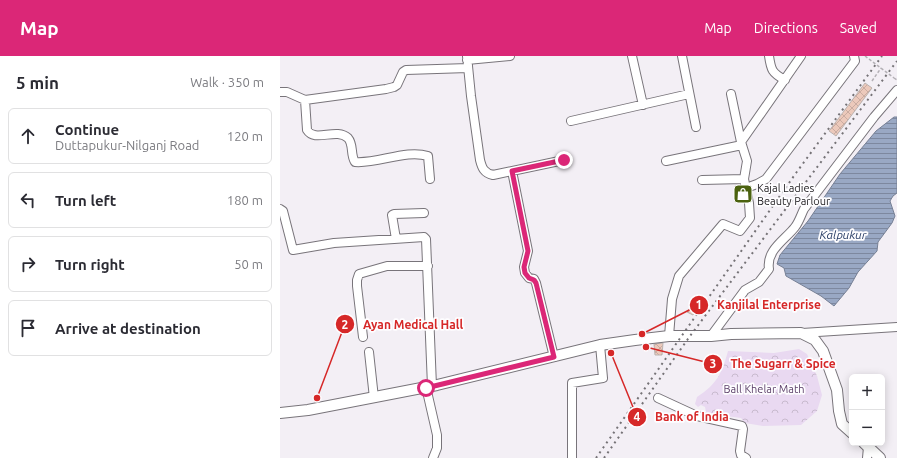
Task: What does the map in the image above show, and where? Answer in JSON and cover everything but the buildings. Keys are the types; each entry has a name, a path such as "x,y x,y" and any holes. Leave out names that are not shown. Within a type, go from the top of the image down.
{"main road":[{"path":"280,413 308,410 429,387 600,346 669,336 801,333 815,340 823,351 837,390 842,424 849,430"},
{"path":"867,446 880,458"}],"street":[{"path":"280,92 286,92 305,100 394,87 397,85 403,72 406,70 510,56"},
{"path":"632,56 643,105"},
{"path":"682,56 696,127"},
{"path":"769,56 775,75 785,80"},
{"path":"666,161 741,143 801,56"},
{"path":"746,188 766,179 855,61 854,56"},
{"path":"467,61 470,96 482,168 486,174 492,175 564,160"},
{"path":"711,336 745,290 759,282 769,269 768,265 774,248 796,226 804,209 874,117 897,90"},
{"path":"571,121 690,94"},
{"path":"669,336 672,299 679,276 724,224 740,231 750,218 749,203 744,179 747,161 741,143 731,94"},
{"path":"305,100 307,130 309,134 313,136 335,134 345,136 351,143 355,162 405,155 428,156 430,180"},
{"path":"512,171 528,251 524,267 525,273 536,283 554,357"},
{"path":"702,180 744,179"},
{"path":"280,209 283,211 293,250 334,243 424,237 426,239 428,266 429,387 437,435 437,448 433,458"},
{"path":"396,239 392,215 424,213"},
{"path":"363,337 356,286 359,274 387,266 428,266"},
{"path":"801,333 897,327"},
{"path":"572,458 572,383 603,378 600,346"},
{"path":"369,352 374,398"},
{"path":"658,398 696,416 742,426 743,429 740,451 741,455 746,458"},
{"path":"866,446 867,458"}],"path":[{"path":"865,56 897,80"},
{"path":"872,81 881,68"}],"green space":[{"name":"Ball Khelar Math","path":"799,349 807,354 817,376 822,395 817,411 801,425 763,426 745,423 741,418 711,414 706,412 705,407 701,405 698,407 695,404 697,397 714,383 718,377 728,351 774,353"}],"water":[{"name":"Kalpukur","path":"894,117 897,117 897,193 890,201 895,216 892,223 878,242 877,251 858,272 849,288 834,306 821,296 786,276 784,268 777,264 780,255 808,221 840,174 876,131"}],"railway":[{"path":"596,458 796,173 882,56"},
{"path":"604,458 690,336 897,61"}],"place":[{"name":"Kajal Ladies Beauty Parlour","path":"743,194"},
{"name":"Kanjilal Enterprise","path":"642,334"},
{"name":"The Sugarr & Spice","path":"646,347"},
{"name":"Bank of India","path":"611,353"},
{"name":"Ayan Medical Hall","path":"317,398"}],"route":[{"path":"426,388 554,357 536,283 525,273 524,267 528,256 528,251 512,171 564,160"}]}
